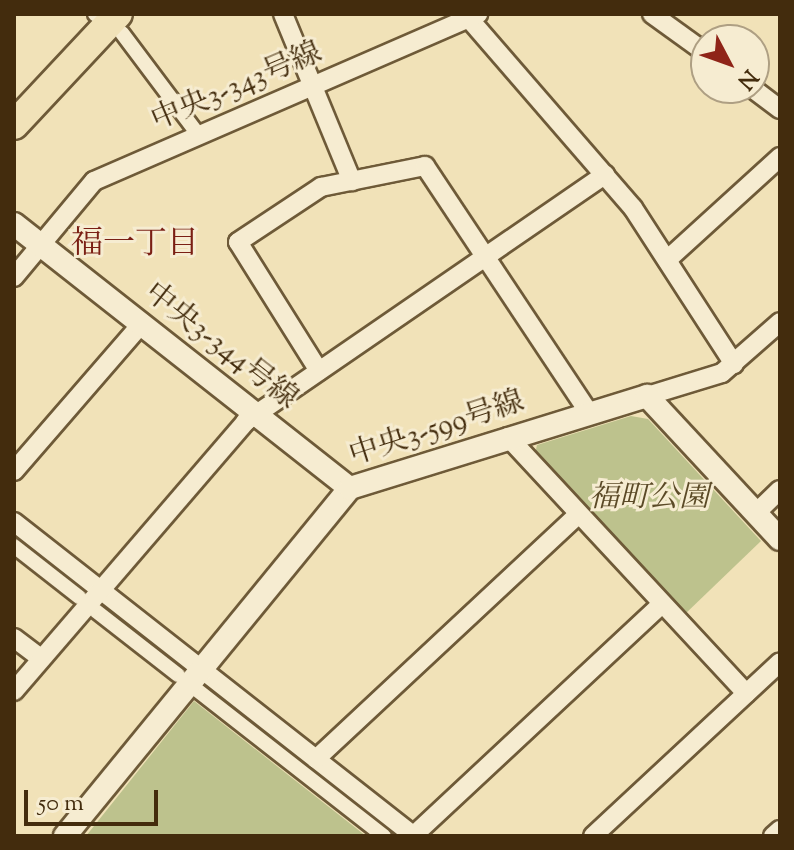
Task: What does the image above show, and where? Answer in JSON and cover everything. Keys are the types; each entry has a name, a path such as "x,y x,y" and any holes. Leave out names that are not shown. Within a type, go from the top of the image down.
{"main road":[{"path":"14,125 120,23"}],"street":[{"path":"283,14 352,181"},
{"path":"652,14 690,41"},
{"path":"475,18 605,175 667,260 734,364"},
{"name":"中央3-343号線","path":"14,277 94,181 197,133 475,18"},
{"path":"120,23 197,133"},
{"path":"667,260 780,157"},
{"path":"319,371 238,242 321,187 425,166 589,413"},
{"path":"14,691 257,413 605,175"},
{"name":"中央3-344号線","path":"14,224 350,488"},
{"path":"780,322 734,364 647,396 780,539"},
{"path":"14,471 142,323"},
{"name":"中央3-599号線","path":"65,836 199,679 350,488 647,396"},
{"path":"508,437 746,693"},
{"path":"756,513 780,490"},
{"path":"316,759 579,514"},
{"path":"14,522 101,590 199,679 384,836"},
{"path":"14,546 79,597"},
{"path":"199,679 316,759 414,836 662,604"},
{"path":"96,611 178,675"},
{"path":"14,638 41,658"},
{"path":"593,836 780,662"},
{"path":"773,836 780,830"}],"green space":[{"name":"福町公園","path":"631,416 648,419 761,541 684,615 535,454 537,445"},
{"path":"194,701 366,836 86,836"}],"district":[{"name":"福一丁目","path":"135,245"}]}
